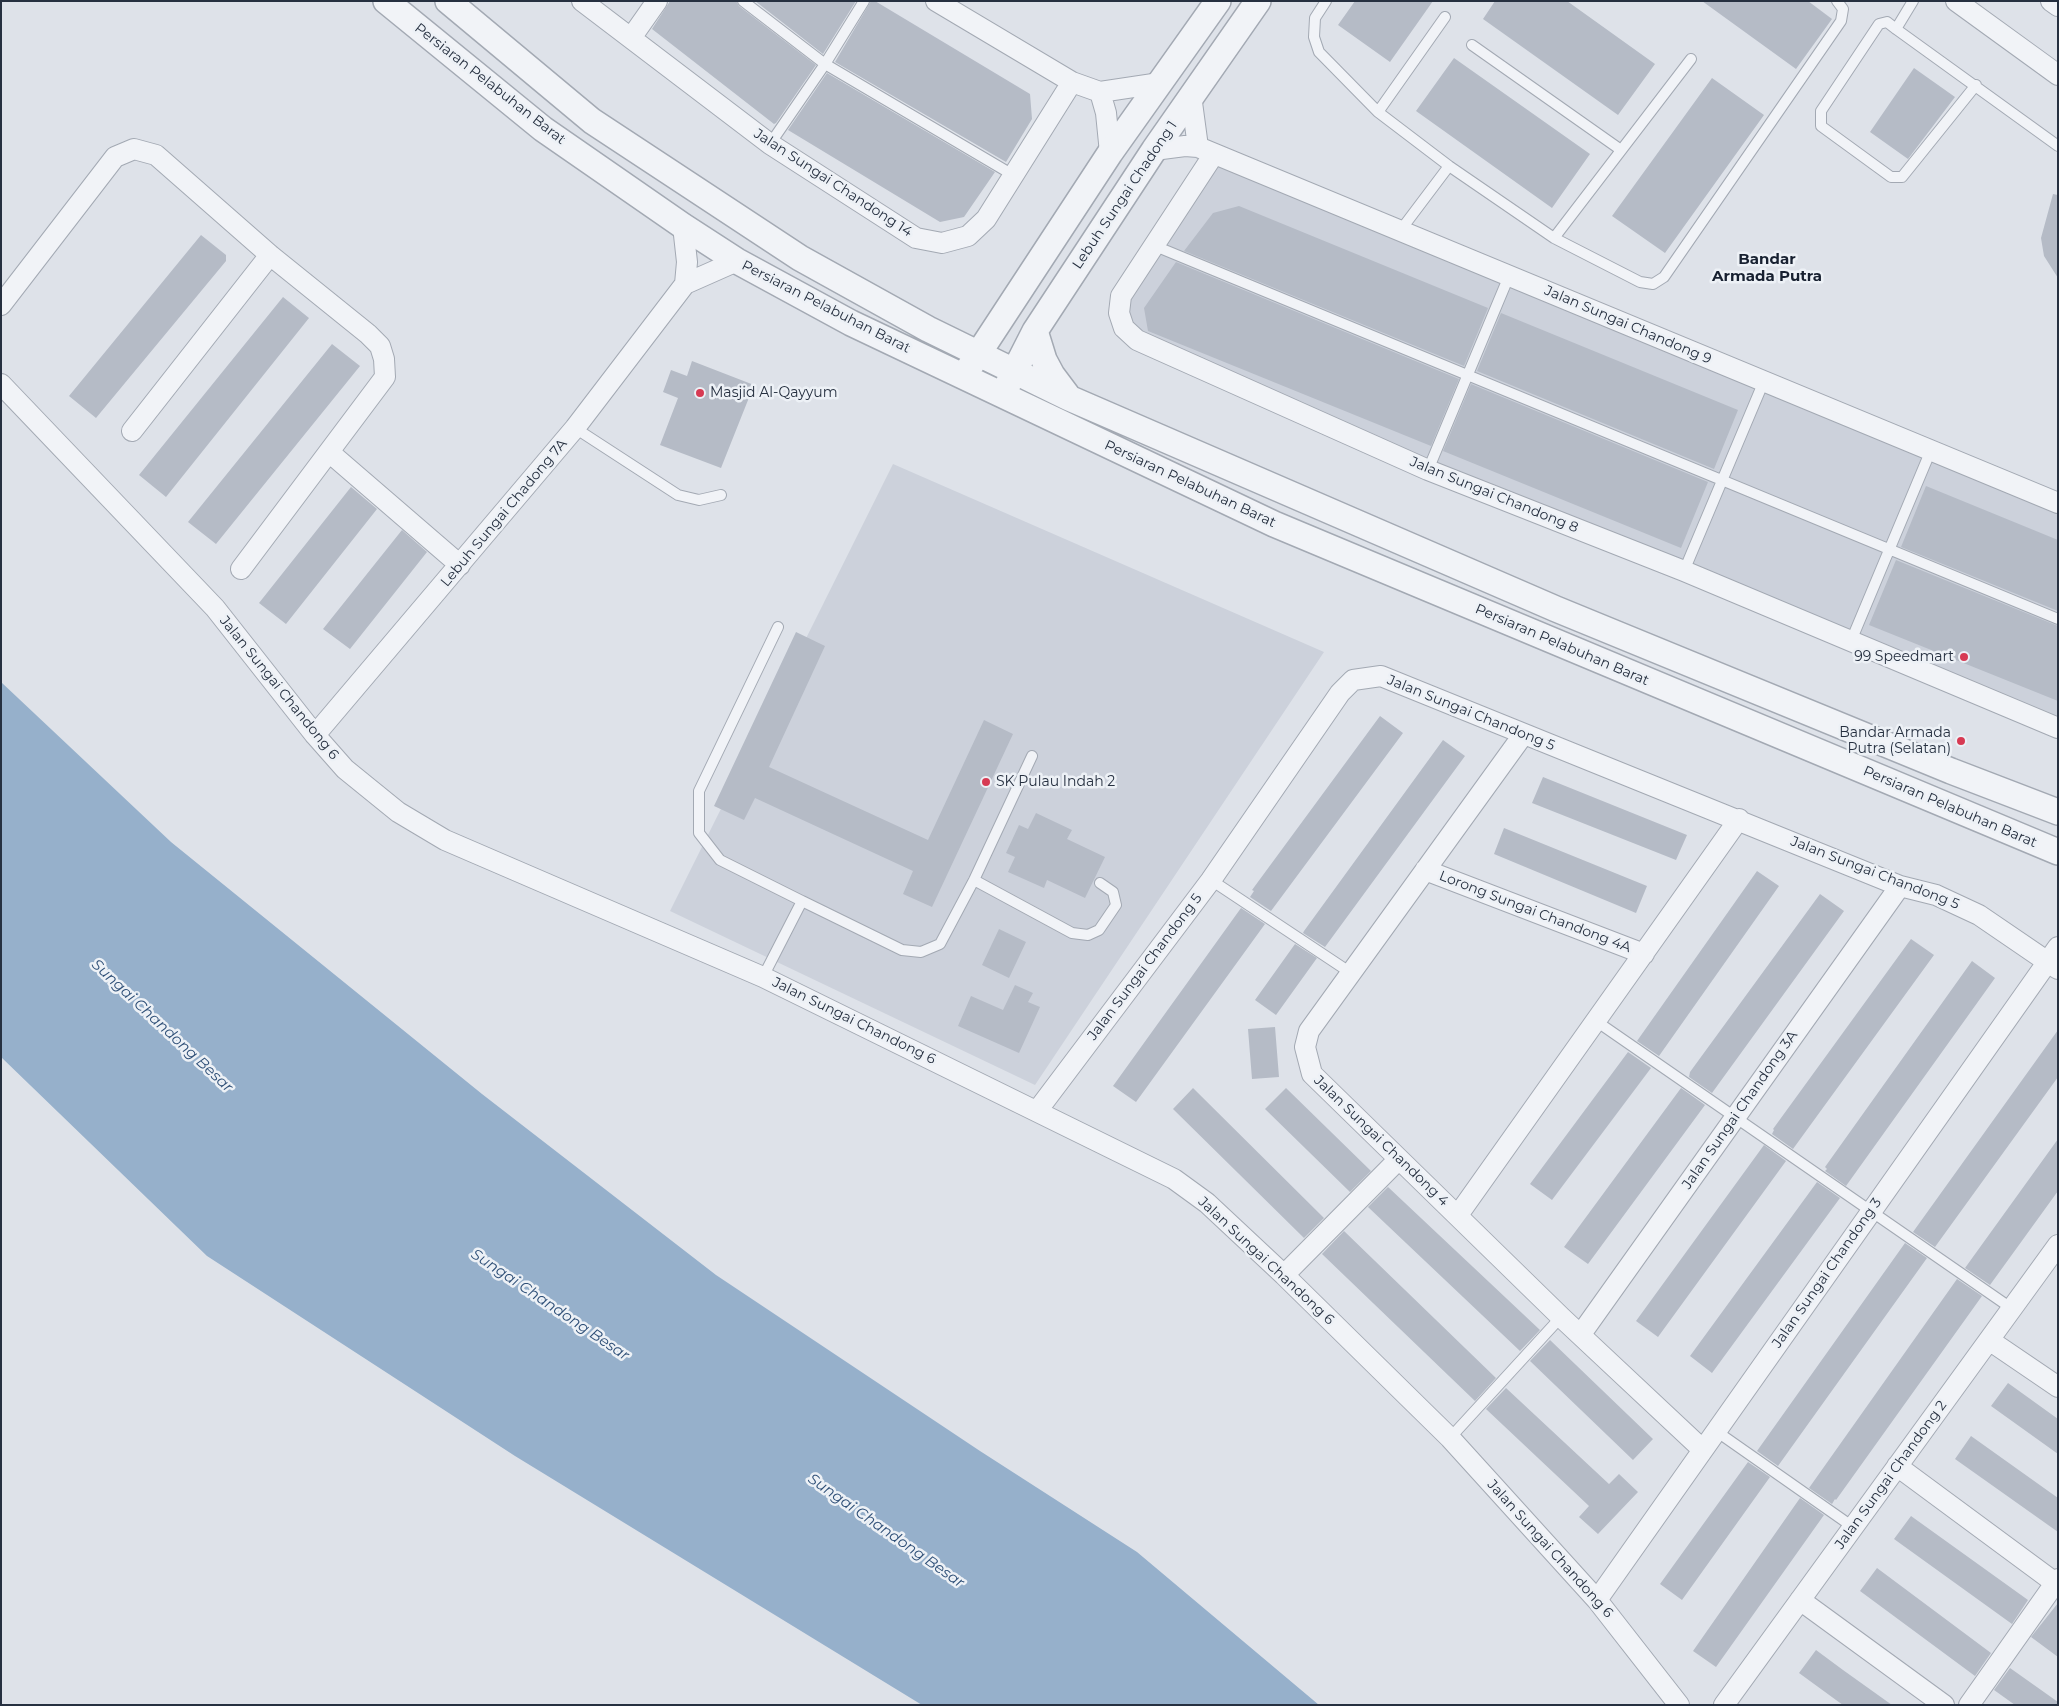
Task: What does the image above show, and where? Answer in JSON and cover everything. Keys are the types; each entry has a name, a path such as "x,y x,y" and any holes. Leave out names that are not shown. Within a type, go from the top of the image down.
{"street":[{"name":"Persiaran Pelabuhan Barat","path":"386,1 543,129 683,226 737,261 851,323 1274,524 2058,852"},
{"name":"Persiaran Pelabuhan Barat","path":"448,1 592,121 800,258 928,329 1069,398 1556,609 2058,812"},
{"name":"Jalan Sungai Chandong 14","path":"582,1 770,144 916,238 942,244 968,236 986,219 1072,82"},
{"path":"631,38 657,1"},
{"path":"936,1 1072,82 1100,92 1160,83"},
{"path":"964,376 1110,153 1218,1"},
{"name":"Lebuh Sungai Chadong 1","path":"1002,395 1035,331 1191,95 1258,1"},
{"path":"1956,1 2058,75"},
{"path":"2051,1 2058,6"},
{"path":"1100,92 1106,113 1110,153"},
{"path":"1191,95 1206,151"},
{"name":"Jalan Sungai Chandong 9","path":"1154,150 1185,146 1206,151 2058,503"},
{"path":"1,305 115,157 134,149 156,155 270,255 368,334 380,346 384,360 385,377 241,569"},
{"name":"Jalan Sungai Chandong 8","path":"1206,151 1155,246 1121,296 1119,313 1124,328 1137,340 1428,470 1684,571 2058,728"},
{"path":"683,226 687,262 685,284 737,261"},
{"path":"132,431 270,255"},
{"name":"Lebuh Sungai Chadong 7A","path":"315,735 575,428 685,284"},
{"path":"928,329 949,337 972,334 998,322"},
{"path":"1035,331 1044,360 1052,375 1069,398"},
{"name":"Jalan Sungai Chandong 6","path":"1,384 215,608 315,735 345,769 398,812 445,840 763,977 1174,1179 1207,1203 1450,1438 1597,1600 1679,1705"},
{"path":"329,452 460,565"},
{"path":"1541,637 1541,625 1547,616 1556,609"},
{"name":"Jalan Sungai Chandong 5","path":"1037,1111 1211,880 1340,693 1353,680 1381,676 1900,886 1936,895 1979,915 2054,959"},
{"name":"Jalan Sungai Chandong 4","path":"1523,735 1309,1031 1305,1048 1312,1074 1561,1317 1703,1450"},
{"path":"1458,1215 1739,820"},
{"name":"Lorong Sungai Chandong 4A","path":"1425,870 1644,954"},
{"name":"Jalan Sungai Chandong 3A","path":"1581,1334 1900,886"},
{"name":"Jalan Sungai Chandong 3","path":"1597,1600 1871,1211 2054,959"},
{"path":"1284,1276 1399,1159"},
{"name":"Jalan Sungai Chandong 2","path":"1724,1705 2058,1244"},
{"path":"1989,1340 2058,1386"},
{"path":"1897,1466 2057,1583 1970,1705"},
{"path":"1800,1600 1944,1705"}],"lane":[{"path":"742,1 825,64 1013,175"},
{"path":"770,144 825,64 864,1"},
{"path":"1326,1 1315,18 1314,37 1319,52 1378,112 1449,166 1554,238 1640,282 1653,284 1664,278 1841,21 1843,9 1837,1"},
{"path":"1896,29 1913,1"},
{"path":"1378,112 1445,17"},
{"path":"1976,85 1902,177 1891,177 1821,126 1821,111 1879,24 1887,22 1976,85 2058,146"},
{"path":"1472,45 1621,150"},
{"path":"1554,238 1691,59"},
{"path":"1400,231 1449,166"},
{"path":"1155,246 2058,619"},
{"path":"1428,470 1509,276"},
{"path":"1684,571 1764,381"},
{"path":"575,428 678,495 699,500 721,495"},
{"path":"1851,641 1931,450"},
{"path":"778,627 699,791 699,833 720,860 802,902 902,950 921,952 940,944 974,880 1032,756"},
{"path":"974,880 1072,933 1088,934 1099,930 1116,906 1113,892 1100,883"},
{"path":"1211,880 1351,973"},
{"path":"763,977 802,902"},
{"path":"1596,1020 2011,1308"},
{"path":"1450,1438 1561,1317"},
{"path":"1716,1431 1853,1527"}],"shaded area":[{"path":"1216,163 2058,510 2058,718 1426,460 1143,334 1130,325 1127,313 1129,298"},
{"name":"SK Pulau Indah 2","path":"893,464 1324,652 1035,1085 670,911"}],"water":[{"name":"Sungai Chandong Besar","path":"1,682 171,842 482,1094 716,1275 980,1451 1137,1552 1319,1705 922,1705 515,1456 207,1256 1,1057"}],"building":[{"path":"670,1 736,1 739,6 816,65 776,123 774,124 652,29"},
{"path":"755,1 856,1 823,54"},
{"path":"871,1 875,1 1030,94 1032,119 1006,162 835,62"},
{"path":"1355,1 1433,1 1390,62 1338,25"},
{"path":"1495,1 1567,1 1655,64 1618,115 1483,19"},
{"path":"1702,1 1808,1 1832,19 1796,69"},
{"path":"1454,58 1590,154 1552,208 1416,111"},
{"path":"1914,68 1955,97 1908,159 1870,132"},
{"path":"827,73 995,172 964,217 940,222 788,130"},
{"path":"1712,78 1764,115 1665,253 1612,216"},
{"path":"2053,194 2058,195 2058,278 2044,256 2041,238"},
{"path":"1239,206 1488,308 1464,366 1184,251 1213,213"},
{"path":"201,235 226,255 226,261 96,418 69,396"},
{"path":"1176,262 1459,379 1431,446 1148,331 1144,308"},
{"path":"283,297 309,318 166,497 139,475"},
{"path":"1501,313 1738,410 1714,469 1477,371"},
{"path":"332,344 360,366 216,544 188,522"},
{"path":"692,361 754,385 721,468 660,445 678,398 663,392 671,370 687,376"},
{"path":"1471,384 1708,482 1681,548 1443,451"},
{"path":"1926,486 2058,540 2058,611 1901,547"},
{"path":"351,487 377,509 286,624 259,603"},
{"path":"402,530 427,552 350,649 323,629"},
{"path":"1896,560 2058,626 2058,701 1869,625"},
{"path":"796,632 825,646 769,767 928,840 984,720 1013,734 932,907 903,894 913,871 755,798 744,820 714,806"},
{"path":"1380,716 1403,733 1271,911 1250,897 1254,891 1252,890"},
{"path":"1443,740 1465,756 1325,947 1303,933 1304,931"},
{"path":"1543,777 1687,835 1676,860 1532,803"},
{"path":"1036,813 1072,830 1067,839 1105,857 1085,898 1047,880 1044,888 1008,872 1015,857 1006,853 1019,825 1028,829"},
{"path":"1504,828 1647,886 1636,913 1494,854"},
{"path":"1757,871 1779,886 1659,1056 1637,1041"},
{"path":"1820,894 1844,911 1712,1093 1689,1077 1690,1072"},
{"path":"1241,908 1265,924 1136,1102 1113,1086"},
{"path":"999,929 1026,942 1009,978 982,965"},
{"path":"1911,939 1934,955 1793,1149 1772,1134 1773,1129"},
{"path":"1295,944 1317,958 1276,1015 1255,1000"},
{"path":"1972,961 1995,978 1846,1186 1825,1171 1827,1169 1825,1167"},
{"path":"1015,985 1033,993 1028,1002 1040,1007 1019,1053 958,1026 971,996 1003,1010"},
{"path":"1275,1027 1279,1077 1252,1079 1248,1029"},
{"path":"2058,1030 2058,1077 1935,1247 1913,1232"},
{"path":"1628,1052 1651,1068 1552,1200 1530,1184"},
{"path":"1193,1088 1324,1218 1304,1238 1173,1109"},
{"path":"1286,1088 1371,1171 1350,1192 1265,1109"},
{"path":"1681,1088 1705,1105 1588,1264 1564,1247"},
{"path":"2058,1139 2058,1191 1990,1285 1965,1268"},
{"path":"1764,1145 1786,1161 1658,1337 1636,1321"},
{"path":"1817,1182 1840,1198 1712,1373 1690,1356"},
{"path":"1388,1187 1540,1330 1520,1351 1368,1207"},
{"path":"1344,1231 1496,1378 1475,1401 1322,1254"},
{"path":"1905,1243 1927,1258 1778,1466 1757,1451"},
{"path":"1957,1279 1982,1296 1832,1504 1809,1488"},
{"path":"1550,1340 1653,1439 1633,1460 1530,1361"},
{"path":"2008,1383 2058,1419 2058,1454 1991,1406"},
{"path":"1506,1388 1609,1484 1619,1474 1638,1492 1598,1534 1579,1517 1589,1506 1486,1409"},
{"path":"1971,1436 2058,1498 2058,1532 1955,1459"},
{"path":"1748,1462 1770,1477 1682,1600 1660,1584"},
{"path":"1800,1498 1824,1515 1716,1667 1693,1651"},
{"path":"1911,1516 2028,1600 2012,1624 1894,1539"},
{"path":"1877,1568 1991,1653 1975,1676 1860,1591"},
{"path":"2058,1603 2058,1657 2031,1637"},
{"path":"1816,1650 1892,1705 1843,1705 1836,1700 1799,1673"},
{"path":"2010,1668 2058,1702 2058,1705 2015,1705 1994,1690"}],"place":[{"name":"Masjid Al-Qayyum","path":"700,393"},
{"name":"99 Speedmart","path":"1964,657"},
{"name":"Bandar Armada Putra (Selatan)","path":"1961,741"},
{"name":"SK Pulau Indah 2","path":"986,782"}],"district":[{"name":"Bandar Armada Putra","path":"1767,268"}]}
